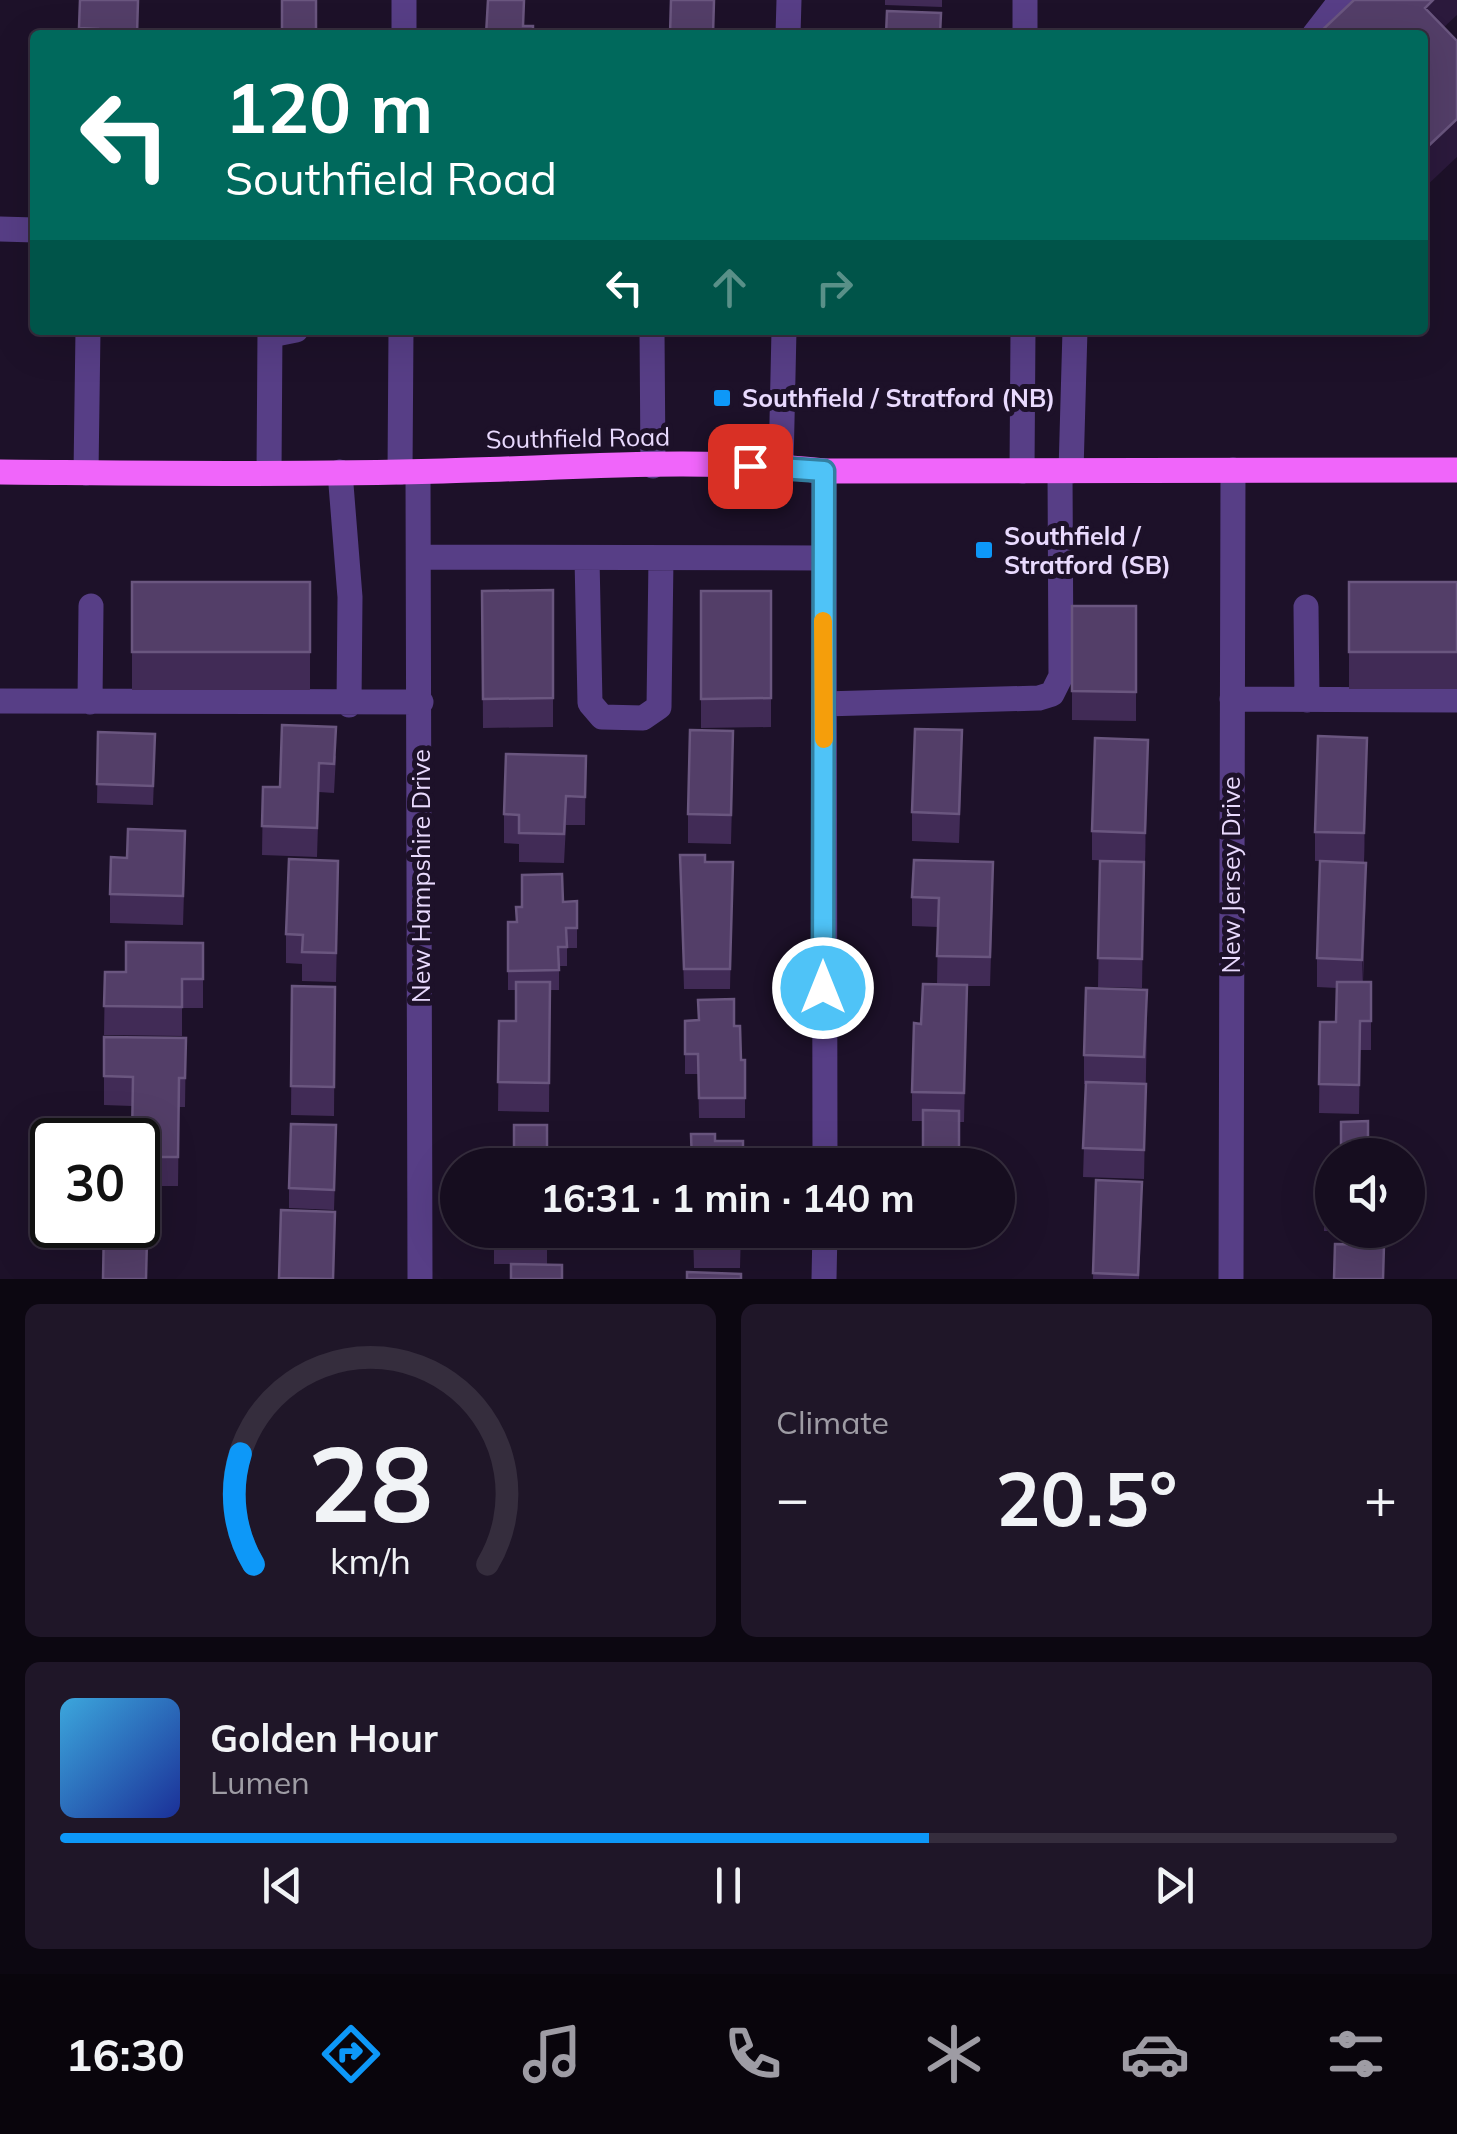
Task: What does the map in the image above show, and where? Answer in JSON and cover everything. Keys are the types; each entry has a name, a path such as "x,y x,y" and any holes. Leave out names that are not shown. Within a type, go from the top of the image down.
{"main road":[{"name":"Southfield Road","path":"0,472 409,472 652,466 780,466 824,471 1457,470"}],"street":[{"path":"404,0 404,30"},
{"path":"788,0 788,30"},
{"path":"1025,0 1025,30"},
{"path":"1318,30 1340,0"},
{"path":"0,229 30,230"},
{"path":"86,473 88,335"},
{"path":"269,473 279,335"},
{"name":"New Hampshire Drive","path":"402,335 409,472 419,557 420,1279"},
{"path":"652,335 652,466"},
{"path":"780,466 784,335"},
{"path":"1022,471 1023,335"},
{"path":"824,704 1052,694 1060,676 1065,471 1075,335"},
{"name":"New Jersey Drive","path":"1230,1279 1233,470"},
{"path":"824,471 825,1148"},
{"path":"340,472 350,597 349,705"},
{"path":"419,557 823,558"},
{"path":"588,558 590,703 602,716 643,718 659,707 662,558"},
{"path":"90,702 91,606"},
{"path":"1306,608 1308,700"},
{"path":"1232,699 1457,700"},
{"path":"0,700 349,705 421,702"},
{"path":"824,1248 824,1279"}],"building":[{"path":"80,0 138,0 137,30 79,28"},
{"path":"282,0 316,0 316,30 282,30"},
{"path":"488,0 524,0 523,26 533,26 533,30 486,30"},
{"path":"671,0 714,0 713,30 670,30"},
{"path":"1354,0 1433,0 1425,8 1457,41 1457,119 1428,146 1428,30 1322,30"},
{"path":"887,11 941,13 940,30 886,30"},
{"path":"132,582 310,582 310,652 132,652"},
{"path":"1349,582 1457,582 1457,652 1349,652"},
{"path":"553,590 553,698 483,699 482,591"},
{"path":"701,591 771,591 771,698 701,699"},
{"path":"1072,606 1136,606 1136,692 1072,691"},
{"path":"282,725 336,727 334,764 319,763 317,828 262,826 263,787 280,787"},
{"path":"915,729 962,730 959,814 912,812"},
{"path":"690,730 733,731 731,815 688,814"},
{"path":"98,732 155,734 153,786 97,784"},
{"path":"1318,736 1367,738 1364,833 1315,832"},
{"path":"1095,738 1148,740 1145,833 1092,831"},
{"path":"506,754 586,756 585,797 566,796 564,834 519,833 519,815 504,814"},
{"path":"128,829 185,831 183,896 110,894 111,857 127,858"},
{"path":"680,855 705,855 705,862 733,862 730,969 684,969"},
{"path":"289,859 338,861 336,953 302,952 303,935 286,934"},
{"path":"914,860 993,862 990,957 937,956 939,898 912,897"},
{"path":"1100,861 1144,862 1142,959 1098,958"},
{"path":"1320,861 1366,863 1362,960 1317,958"},
{"path":"562,874 563,902 577,901 577,928 566,928 567,947 558,947 559,970 508,971 508,922 517,922 516,907 522,907 522,875"},
{"path":"126,942 203,943 203,979 182,979 182,1007 104,1006 105,972 126,972"},
{"path":"516,982 550,982 549,1083 498,1082 499,1021 516,1021"},
{"path":"1337,982 1371,982 1371,1021 1360,1021 1359,1085 1319,1084 1320,1022 1336,1022"},
{"path":"923,984 967,985 964,1093 912,1092 914,1023 921,1024"},
{"path":"292,986 335,987 334,1087 291,1086"},
{"path":"1086,988 1147,990 1144,1057 1084,1055"},
{"path":"734,999 734,1026 740,1026 741,1060 745,1060 745,1098 699,1098 698,1054 685,1054 685,1021 699,1020 698,1000"},
{"path":"104,1037 186,1038 185,1078 179,1078 178,1157 160,1157 160,1118 132,1118 133,1077 104,1076"},
{"path":"1086,1082 1146,1084 1144,1150 1083,1148"},
{"path":"923,1110 959,1111 959,1148 923,1148"},
{"path":"1368,1121 1368,1138 1341,1138 1341,1122"},
{"path":"291,1124 336,1125 334,1190 289,1188"},
{"path":"514,1125 547,1125 547,1148 514,1148"},
{"path":"691,1134 715,1134 715,1141 743,1141 743,1148 691,1148"},
{"path":"1096,1180 1142,1182 1138,1275 1093,1273"},
{"path":"281,1210 335,1212 333,1279 279,1278"},
{"path":"104,1248 147,1248 146,1279 103,1279"},
{"path":"1335,1248 1384,1248 1383,1279 1334,1279"},
{"path":"511,1264 562,1265 562,1279 511,1279"},
{"path":"687,1272 741,1274 741,1279 687,1279"}],"slow traffic":[{"path":"823,621 824,739"}],"place":[{"name":"Southfield / Stratford (NB)","path":"722,398"},
{"name":"Southfield / Stratford (SB)","path":"984,550"}],"route":[{"path":"750,466 824,471 823,988"}]}
